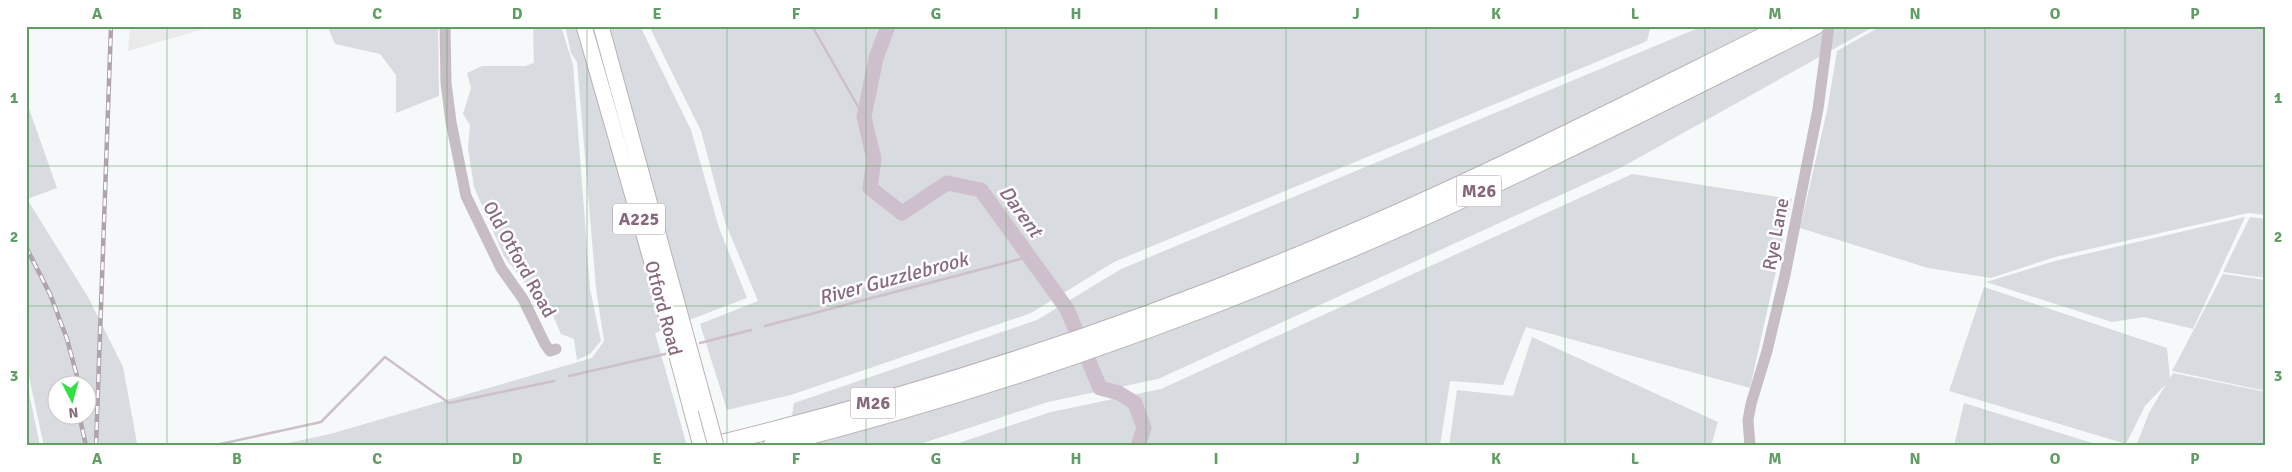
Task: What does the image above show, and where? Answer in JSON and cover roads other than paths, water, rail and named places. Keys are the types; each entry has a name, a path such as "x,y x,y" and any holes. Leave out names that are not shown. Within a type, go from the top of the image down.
{"highway":[{"name":"M26","path":"1136,326 1436,195 1783,26"},
{"name":"M26","path":"771,446 889,413 1037,359 1285,276 1432,213 1813,28"},
{"name":"M26","path":"709,446 1037,359"}],"main road":[{"name":"Otford Road","path":"584,26 651,259 699,410 716,446"},
{"name":"Otford Road","path":"601,26 665,254 699,410 701,446"}],"street":[{"name":"Old Otford Road","path":"445,26 446,83 450,122 466,196 501,268 523,299 545,344 550,351 556,349"},
{"name":"Rye Lane","path":"1750,446 1748,420 1751,404 1767,351 1785,275 1818,109 1830,26"}],"waterway":[{"path":"812,26 864,117"},
{"name":"Darent","path":"888,26 876,58 864,117 874,159 870,188 902,213 947,183 981,190 1067,309 1100,388 1119,393 1135,403 1144,428 1138,446"},
{"name":"River Guzzlebrook","path":"765,326 1028,257"},
{"name":"River Guzzlebrook","path":"700,343 751,330"},
{"name":"River Guzzlebrook","path":"569,376 665,354"},
{"name":"River Guzzlebrook","path":"211,446 321,422 385,357 449,403 554,381"}],"railway":[{"path":"96,446 111,26"},
{"path":"26,247 50,294 67,339 76,374"},
{"path":"81,424 86,446"}]}
